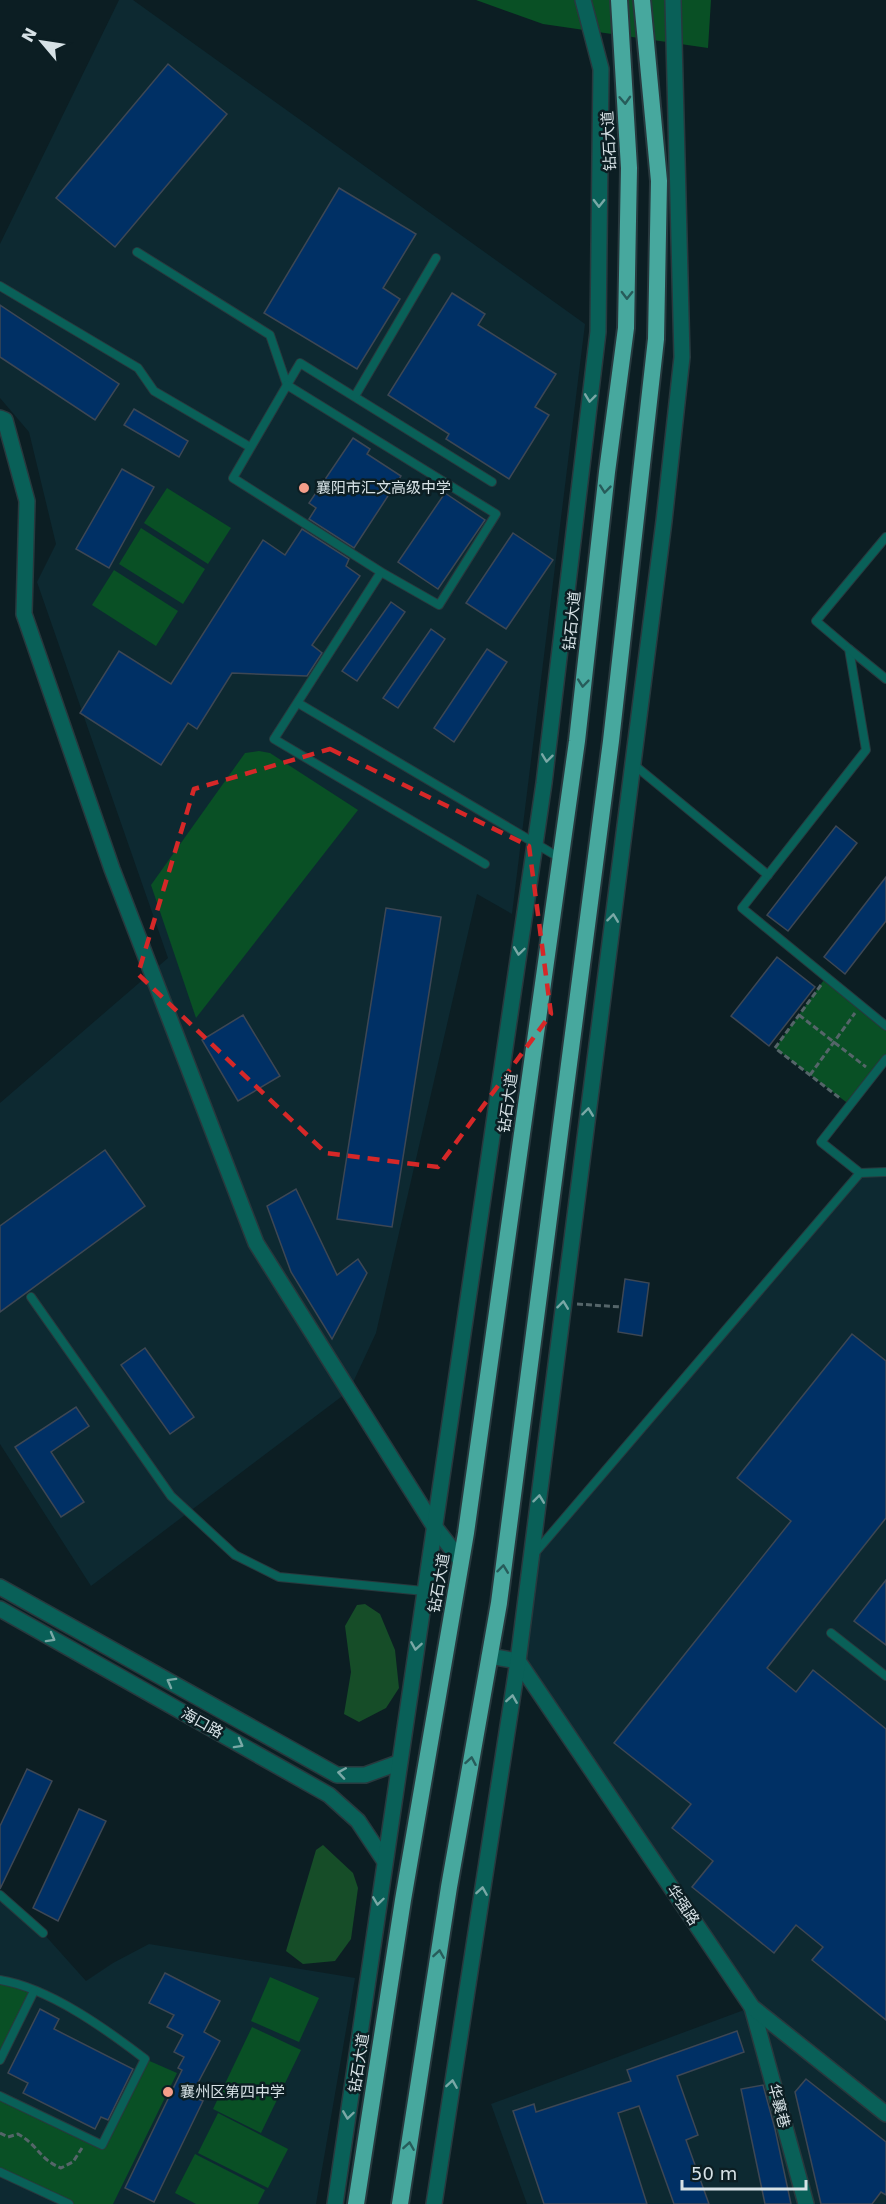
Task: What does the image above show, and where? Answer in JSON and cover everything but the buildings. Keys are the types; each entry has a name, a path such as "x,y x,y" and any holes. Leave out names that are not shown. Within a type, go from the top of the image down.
{"highway":[{"path":"610,0 624,76"},
{"name":"钻石大道","path":"356,2204 403,1900 461,1561 560,858 626,328 629,168 619,0"},
{"path":"400,2204 447,1899 500,1591 609,753 656,339 659,181 646,5"}],"street":[{"path":"335,2204 535,841 598,332 601,69 583,0"},
{"path":"434,2204 518,1661 633,764 682,357 673,0"},
{"path":"0,417 5,420 27,501 24,614 112,869 251,1232 434,1526 461,1561"},
{"name":"海口路","path":"0,1587 337,1775 365,1775 398,1763"},
{"name":"海口路","path":"0,1609 329,1795 358,1821 384,1860"},
{"path":"489,1656 518,1661"},
{"name":"华强路","path":"518,1661 752,2007 886,2115"},
{"name":"华襄巷","path":"752,2007 806,2204"}],"lane":[{"path":"137,252 270,335 287,385 496,514 439,605 381,572 233,478 250,447 287,385 300,363 492,482"},
{"path":"355,396 436,258"},
{"path":"0,286 138,368 154,391 250,447"},
{"path":"886,537 816,621 886,679"},
{"path":"381,572 274,739 485,864"},
{"path":"849,650 866,750 741,908 886,1026"},
{"path":"298,703 535,841 560,858"},
{"path":"633,764 768,875"},
{"path":"886,1059 822,1142 861,1173 886,1172"},
{"path":"531,1558 861,1173"},
{"path":"31,1298 171,1496 235,1555 279,1577 424,1591"},
{"path":"831,1633 886,1676"},
{"path":"0,1895 43,1933"},
{"path":"0,1980 17,1983 98,2023 145,2059 102,2145 0,2096"},
{"path":"0,2060 34,1991"},
{"path":"0,2172 69,2204"}],"path":[{"path":"826,977 775,1048 850,1105"},
{"path":"810,1074 861,1006"},
{"path":"799,1015 875,1073"},
{"path":"564,1303 621,1308"},
{"path":"0,2133 8,2137 18,2134 34,2142 46,2161 61,2168 73,2162 87,2138"}],"highlighted area":[{"path":"330,749 529,846 551,1014 438,1167 326,1153 138,974 194,789"}],"shaded area":[{"name":"襄阳市汇文高级中学","path":"119,0 133,0 585,324 512,914 477,894 376,1333 349,1391 91,1586 0,1444 0,1103 168,958 37,582 56,544 29,432 0,398 0,244"},
{"path":"886,1172 886,2204 527,2204 491,2104 752,2007 518,1661 531,1558 860,1173"},
{"name":"襄州区第四中学","path":"0,1895 43,1933 86,1981 113,1963 149,1944 355,1978 316,2204 0,2204"}],"green space":[{"path":"476,0 711,0 708,48 543,24"},
{"path":"167,488 231,528 208,564 144,523"},
{"path":"141,528 205,569 183,604 119,564"},
{"path":"114,570 178,611 156,646 92,605"},
{"path":"259,751 270,753 358,810 196,1018 151,885 245,753"},
{"path":"826,977 886,1026 886,1059 850,1105 775,1048"},
{"path":"365,1604 380,1614 395,1650 399,1688 386,1708 359,1722 344,1714 351,1672 345,1626 357,1605"},
{"path":"323,1845 353,1873 358,1888 351,1939 335,1961 303,1964 286,1951 316,1850"},
{"path":"270,1977 319,1998 299,2042 251,2021"},
{"path":"0,1980 34,1991 0,2060"},
{"path":"252,2027 301,2050 261,2133 213,2109"},
{"path":"145,2059 177,2073 113,2204 69,2204 0,2172 0,2096 102,2145"},
{"path":"218,2113 288,2149 268,2188 198,2153"},
{"path":"195,2154 265,2190 258,2204 196,2204 175,2193"}],"place":[{"name":"襄阳市汇文高级中学","path":"304,488"},
{"name":"襄州区第四中学","path":"168,2092"}]}
